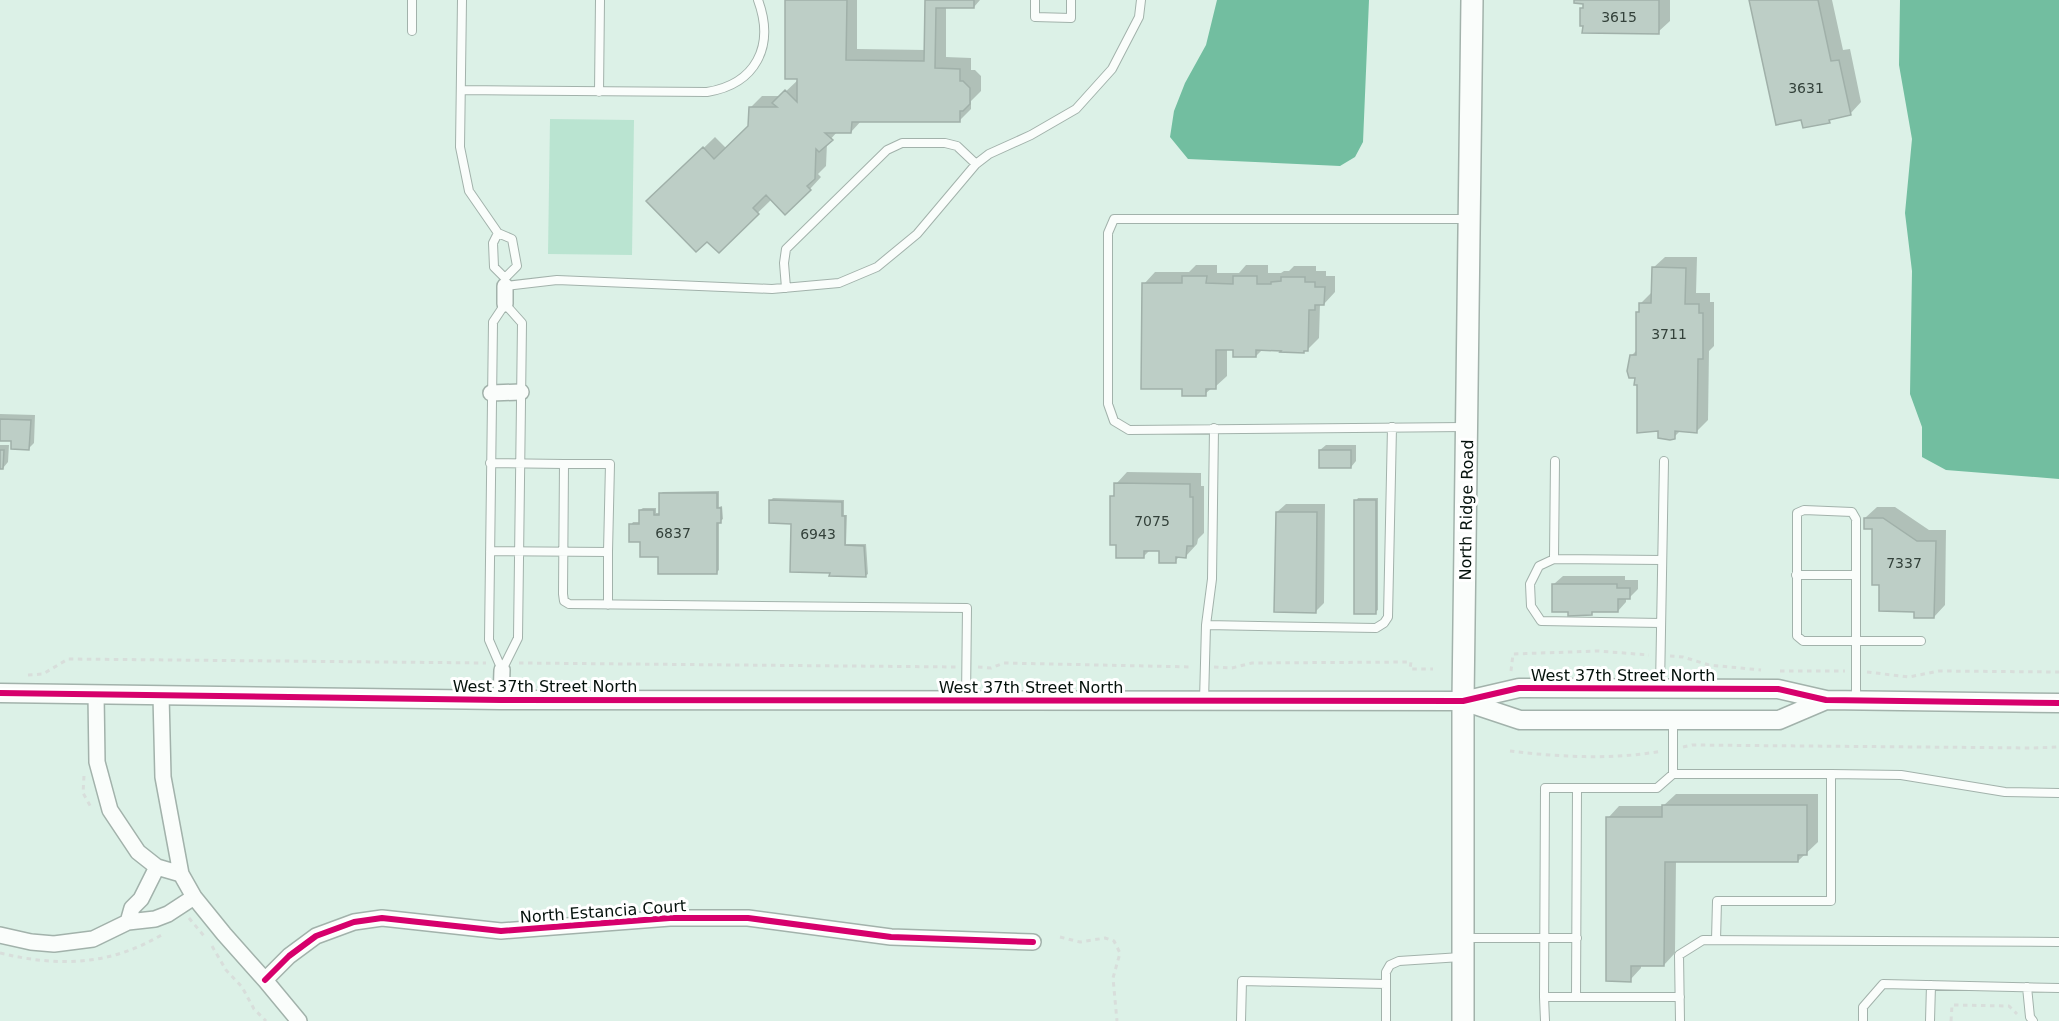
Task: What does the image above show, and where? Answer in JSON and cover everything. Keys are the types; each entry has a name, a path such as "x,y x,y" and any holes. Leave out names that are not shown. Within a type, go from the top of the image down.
{"main road":[{"name":"North Ridge Road","path":"1463,1021 1463,701 1472,0"}],"street":[{"path":"505,282 505,304"},
{"path":"491,393 521,393"},
{"path":"501,700 502,665"},
{"name":"West 37th Street North","path":"0,693 501,700 1463,701 1519,688 1778,689 1827,700 2059,703"},
{"path":"96,694 97,762 110,810 132,845 157,867 181,874"},
{"path":"161,695 163,777 181,874 194,897 299,1021"},
{"name":"West 37th Street North","path":"1463,701 1520,720 1779,720 1827,700"},
{"path":"128,922 132,908 141,899 157,867"},
{"path":"0,935 30,942 54,944 93,939 128,922 155,920 194,897"},
{"name":"North Estancia Court","path":"265,980 316,936 354,922 382,918 501,931 670,918 748,918 891,937 1033,942"}],"lane":[{"path":"412,0 412,32"},
{"path":"462,0 460,147 469,190 498,233 512,238 517,266 505,282"},
{"path":"599,92 600,0"},
{"path":"461,90 707,92 724,89 741,81 753,68 763,47 764,20 758,0"},
{"path":"1035,0 1035,17 1071,18 1071,0"},
{"path":"505,282 557,280 772,289 839,283 877,267 916,234 976,164 989,154 1031,135 1076,109 1112,69 1139,16 1141,0"},
{"path":"786,288 784,263 786,249 887,150 902,143 945,143 957,146 976,164"},
{"path":"1467,427 1130,430 1114,421 1108,404 1107,249 1108,233 1114,219 1469,219"},
{"path":"498,233 493,243 494,267 505,282"},
{"path":"505,304 522,323 521,463 518,551 519,638 502,665 489,640 490,463 493,322 505,304"},
{"path":"1206,625 1376,628 1384,623 1388,616 1392,427"},
{"path":"1204,701 1206,625 1212,579 1214,428"},
{"path":"1554,559 1555,461"},
{"path":"1659,689 1664,461"},
{"path":"490,463 610,465 608,605"},
{"path":"564,464 562,551 564,601 574,605 967,608 966,701"},
{"path":"1856,701 1855,641 1856,519 1852,512 1804,510 1797,513 1797,636 1803,641 1855,641 1921,641"},
{"path":"490,551 608,552"},
{"path":"1661,623 1541,621 1531,606 1530,584 1539,566 1554,559 1662,560"},
{"path":"1796,575 1856,575"},
{"path":"1673,720 1673,774"},
{"path":"1545,1021 1545,788 1657,788 1673,774 1831,774 1901,775 2005,792 2059,792"},
{"path":"1716,940 1717,901 1831,901 1831,774"},
{"path":"1576,997 1577,788"},
{"path":"1386,1021 1386,972 1390,965 1399,961 1463,947 1544,938 1577,938"},
{"path":"1680,1021 1679,955 1703,940 2059,942"},
{"path":"1241,1021 1242,981 1386,984"},
{"path":"1863,1021 1863,1007 1883,984 2059,988"},
{"path":"1930,1021 1931,985"},
{"path":"2027,987 2030,1017 2033,1021"},
{"path":"1544,997 1680,997"}],"path":[{"path":"1511,671 1513,654 1598,651 1683,657 1709,665 1763,671"},
{"path":"22,675 43,674 68,659 991,668 1004,663 1232,668 1252,663 1411,662 1410,669 1433,669"},
{"path":"1774,671 1855,671 1909,677 1939,671 2059,672"},
{"path":"1510,751 1545,755 1640,755 1692,745 2059,747"},
{"path":"84,771 83,793 96,816"},
{"path":"182,921 188,917 213,947 226,970 242,987 254,1009 266,1021"},
{"path":"0,953 31,961 83,961 116,956 155,939 169,930"},
{"path":"1060,937 1080,942 1105,938 1114,940 1120,953 1113,978 1117,1021"},
{"path":"1951,1021 1952,1005 2009,1006 2017,1013 2020,1021"}],"shaded area":[{"path":"1217,0 1369,0 1363,142 1355,157 1340,166 1188,159 1170,137 1174,111 1185,83 1206,45"},
{"path":"1900,0 2059,0 2059,479 1946,470 1922,457 1922,427 1910,394 1912,271 1905,213 1912,139 1899,65"},
{"path":"550,119 634,120 632,255 548,254"}],"building":[{"path":"785,0 847,0 846,60 924,61 925,0 974,0 974,8 936,8 935,68 960,69 960,81 970,88 970,104 960,111 960,122 852,122 851,133 825,133 833,140 819,152 816,149 815,179 807,186 811,190 785,215 766,195 753,208 759,214 719,253 707,242 696,252 646,201 703,147 714,159 748,126 749,107 777,107 772,103 785,90 797,102 797,79 785,79"},
{"path":"1574,0 1659,0 1659,34 1582,33 1580,8 1583,8 1583,4 1574,3"},
{"path":"1749,0 1818,0 1831,61 1839,60 1851,115 1829,120 1830,123 1803,128 1801,120 1776,125"},
{"path":"1652,267 1686,268 1685,304 1699,304 1699,313 1703,313 1703,359 1698,359 1697,433 1675,431 1675,439 1670,440 1658,438 1658,431 1637,433 1637,385 1634,385 1635,378 1629,378 1627,371 1630,355 1636,355 1636,312 1639,312 1639,303 1651,303"},
{"path":"1182,276 1207,276 1206,283 1233,284 1233,276 1257,276 1257,284 1271,284 1271,282 1281,281 1281,277 1305,277 1305,282 1315,282 1315,287 1325,287 1324,305 1315,305 1315,310 1309,310 1308,351 1304,353 1256,350 1256,357 1233,357 1233,350 1216,350 1216,389 1206,389 1206,396 1182,396 1182,389 1141,389 1142,283 1182,283"},
{"path":"0,419 31,420 29,450 11,449 11,441 0,441"},
{"path":"0,450 4,450 3,469 0,469"},
{"path":"1319,450 1351,450 1351,468 1319,468"},
{"path":"1114,483 1190,484 1190,497 1193,497 1193,546 1187,546 1186,558 1176,557 1176,563 1159,563 1159,551 1144,551 1144,558 1116,558 1116,545 1110,545 1110,496 1114,496"},
{"path":"659,493 717,493 717,508 721,508 721,523 717,523 717,574 658,574 658,557 640,557 640,542 629,542 629,524 639,524 639,510 654,510 654,515 659,515"},
{"path":"769,500 842,502 842,516 845,516 845,545 864,546 866,577 790,572 791,524 769,523"},
{"path":"1354,500 1376,500 1376,614 1354,614"},
{"path":"1276,512 1317,512 1316,613 1274,612"},
{"path":"1864,518 1883,518 1917,541 1936,541 1934,618 1914,618 1914,612 1879,611 1879,585 1872,585 1872,529 1864,529"},
{"path":"1552,584 1617,584 1617,588 1630,588 1630,599 1618,599 1618,612 1592,612 1592,615 1568,616 1568,612 1552,612"},
{"path":"1662,805 1807,805 1807,855 1798,855 1798,862 1665,862 1664,966 1631,966 1631,982 1606,981 1606,817 1662,817"}],"cycle path":[{"path":"0,693 501,700 1463,701 1519,688 1778,689 1826,700 2059,703"},
{"path":"265,980 289,956 316,936 354,922 382,918 501,931 670,918 748,918 891,937 1033,942"}]}
